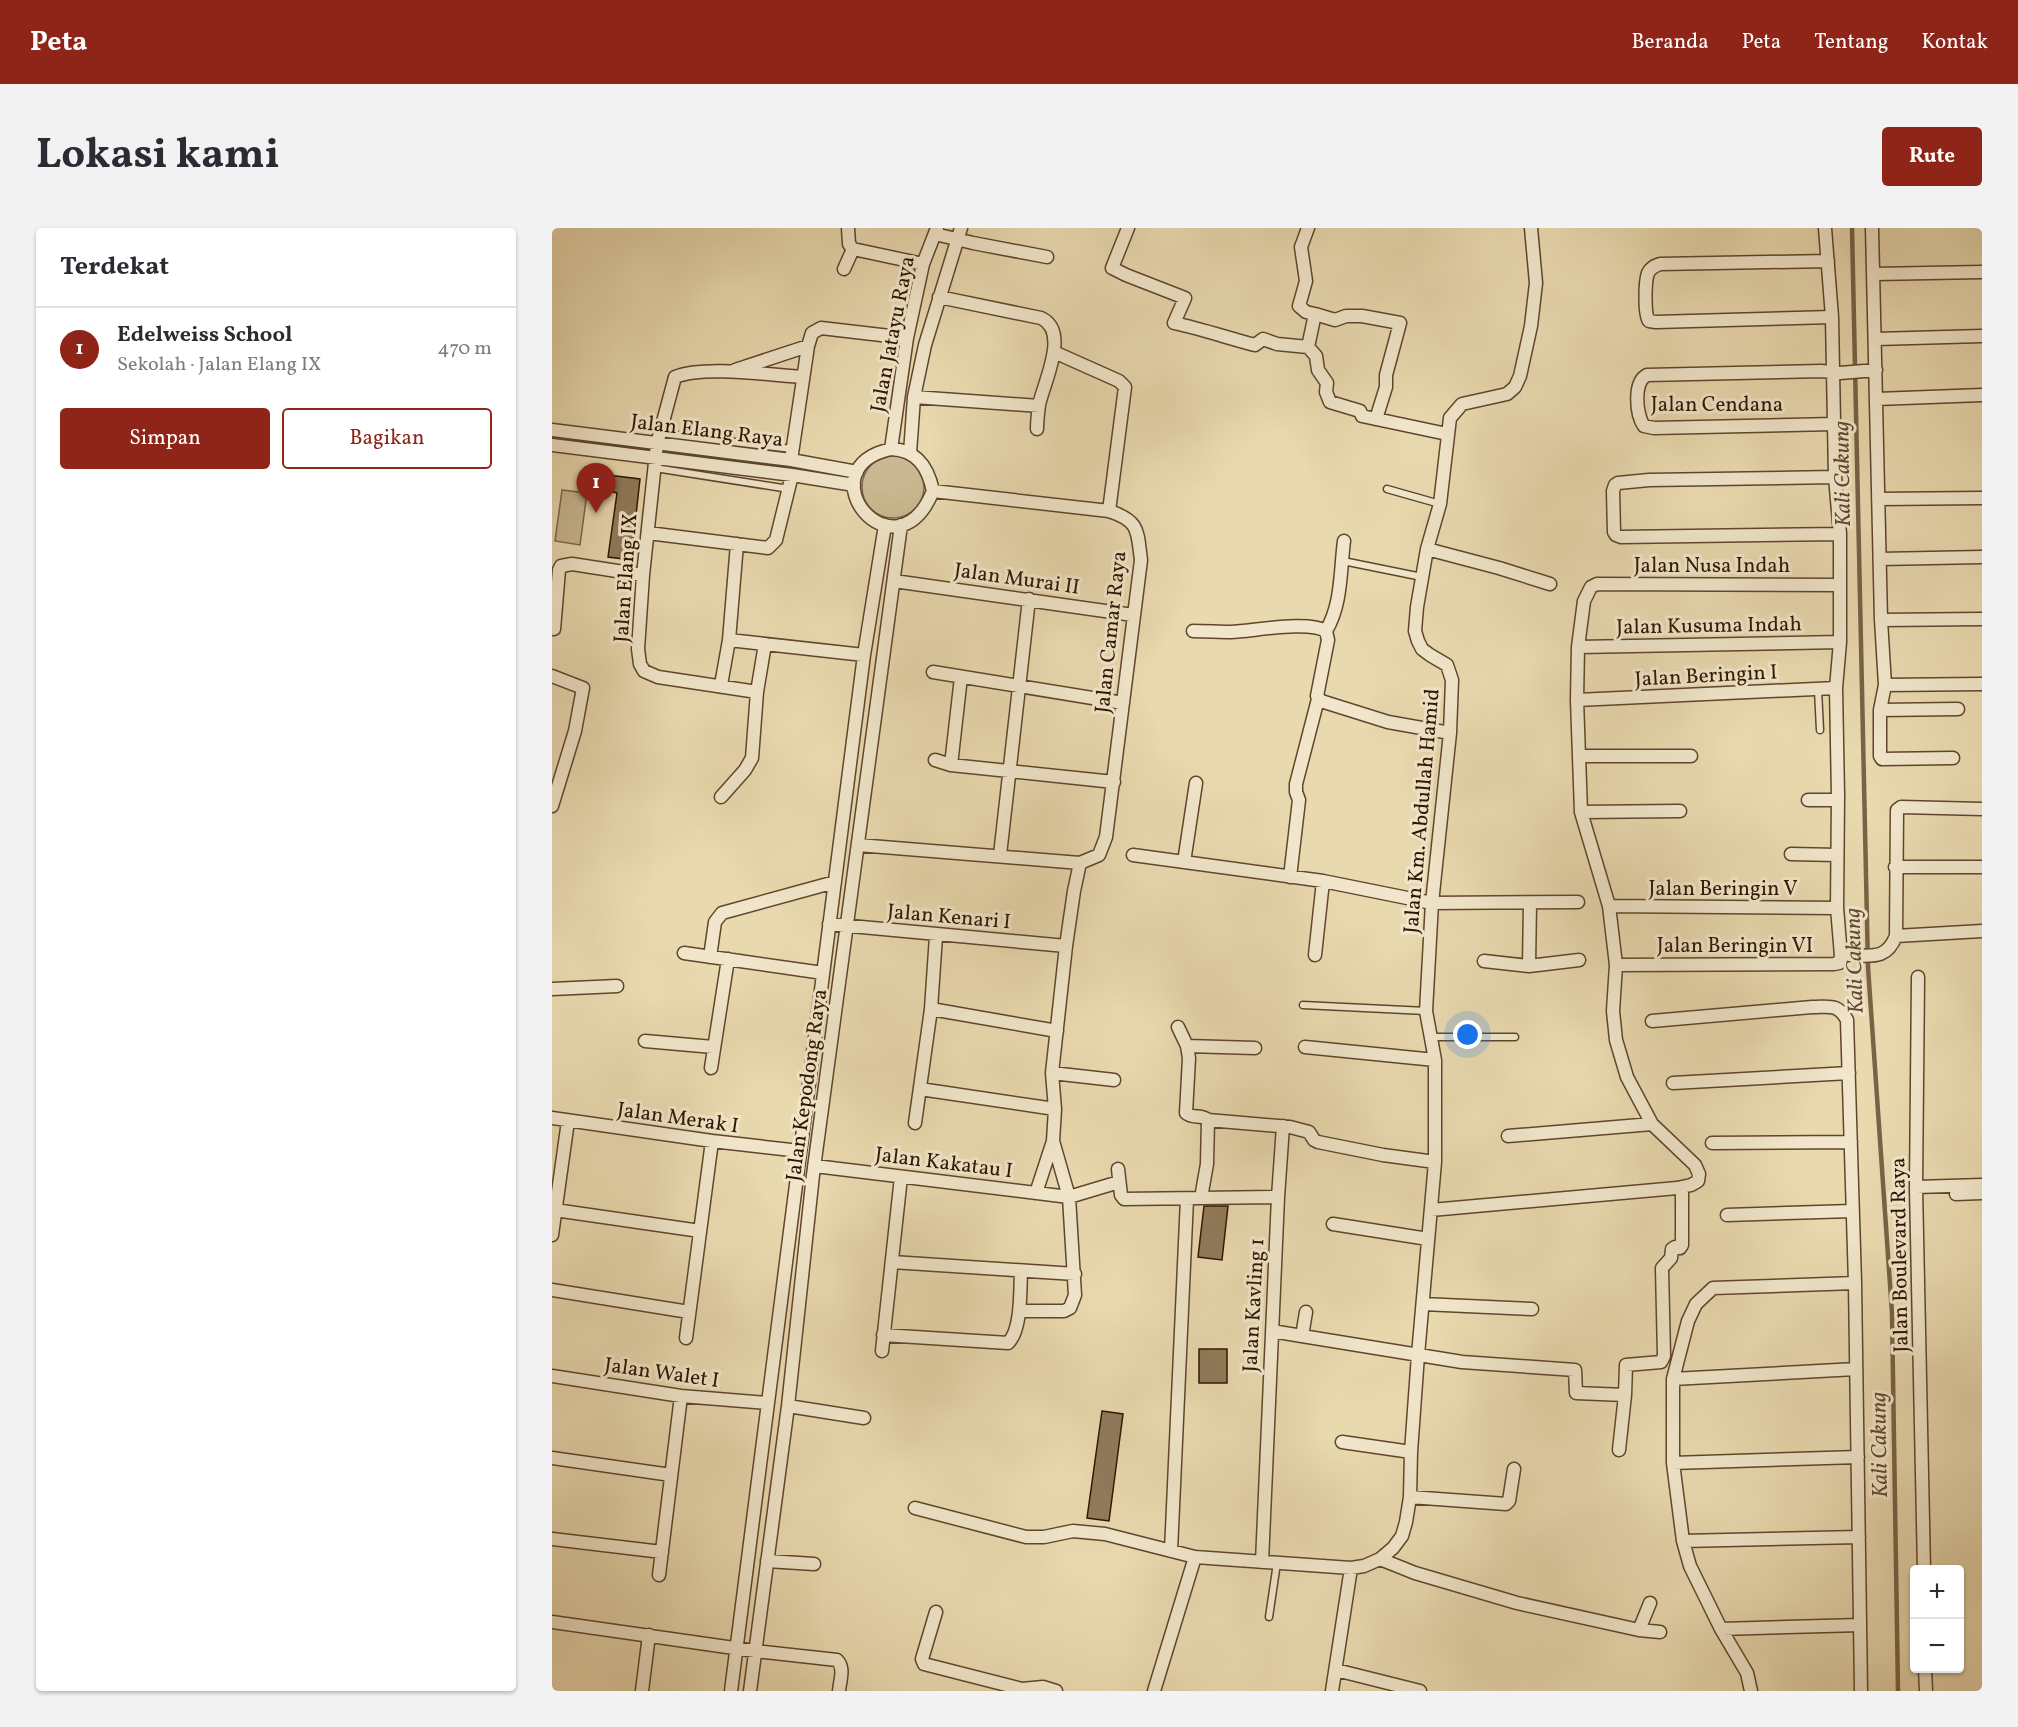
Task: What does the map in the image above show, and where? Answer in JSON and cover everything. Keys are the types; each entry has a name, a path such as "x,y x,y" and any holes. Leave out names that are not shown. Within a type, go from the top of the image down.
{"street":[{"path":"848,228 849,244 853,249 923,264"},
{"path":"1128,228 1112,268 1185,298 1174,323 1255,345 1263,339 1277,344 1308,347 1316,356 1318,370 1327,383 1326,392 1330,402 1360,411 1362,416 1447,434"},
{"path":"1308,228 1301,247 1306,281 1299,306 1306,312 1335,320 1346,316 1362,316 1400,323 1386,375 1386,387 1376,419"},
{"name":"Jalan Km. Abdullah Hamid","path":"1380,1558 1394,1548 1402,1536 1410,1497 1418,1355 1435,1162 1435,1060 1426,1011 1432,903 1450,733 1450,672 1447,665 1422,649 1415,631 1417,607 1427,549 1440,504 1449,418 1462,404 1508,394 1515,387 1520,376 1531,326 1536,284 1531,228"},
{"path":"1825,228 1828,261 1826,317 1836,372 1834,424 1839,534 1839,642 1836,688 1837,908 1846,955"},
{"path":"1872,228 1876,339 1871,371 1877,399 1881,620 1885,685 1880,707 1880,756 1882,759 1953,758"},
{"path":"936,231 958,234 1047,257"},
{"name":"Jalan Jatayu Raya","path":"891,449 908,338 923,264 936,231"},
{"name":"Jalan Jatayu Raya","path":"910,453 914,397 925,345 958,234"},
{"path":"844,268 853,249"},
{"path":"1826,317 1652,322 1646,315 1647,276 1651,268 1660,264 1828,261"},
{"path":"1874,274 1982,272"},
{"path":"939,297 1041,318 1052,325 1054,352 1039,406 1037,429"},
{"path":"1308,347 1315,314"},
{"path":"791,454 812,333 821,328 908,338"},
{"path":"1876,339 1982,336"},
{"path":"728,372 808,346"},
{"path":"1054,352 1119,381 1125,387 1109,511"},
{"path":"1836,372 1871,371"},
{"name":"Jalan Elang IX","path":"728,372 687,372 675,377 658,439 658,464 643,575 638,649 640,664 644,671 658,677 757,692"},
{"path":"728,372 803,377"},
{"name":"Jalan Cendana","path":"1834,424 1654,428 1644,426 1638,418 1638,383 1647,375 1836,372"},
{"path":"1877,399 1982,395"},
{"path":"914,397 1039,406"},
{"name":"Jalan Elang Raya","path":"552,430 791,454 857,472"},
{"name":"Jalan Elang Raya","path":"552,445 658,464 792,475 854,485"},
{"path":"891,449 910,453 920,459 927,469 933,491 921,514 901,525 885,525 868,517 862,511 855,495 854,485 857,472 865,460 877,452 891,449"},
{"path":"648,532 768,548 776,540 792,475"},
{"path":"1835,477 1649,480 1618,483 1615,485 1612,502 1616,535 1621,537 1839,534"},
{"name":"Jalan Camar Raya","path":"933,491 1109,511 1125,516 1135,526 1141,560 1106,837 1099,855 1080,863"},
{"path":"1878,499 1982,498"},
{"name":"Jalan Kepodong Raya","path":"731,1691 864,655 885,525"},
{"name":"Jalan Kepodong Raya","path":"750,1691 788,1406 814,1170 901,525"},
{"path":"1290,877 1299,800 1296,784 1318,699 1329,640 1326,631 1334,617 1344,541"},
{"path":"721,686 729,640 737,544"},
{"path":"1427,549 1550,584"},
{"path":"1880,559 1982,557"},
{"path":"554,629 561,566 572,564 643,575"},
{"name":"Jalan Murai II","path":"894,581 1133,615"},
{"name":"Jalan Nusa Indah","path":"1578,647 1584,601 1591,587 1597,584 1839,585"},
{"path":"1000,855 1029,599"},
{"path":"1881,620 1982,619"},
{"path":"1193,631 1230,632 1304,626 1326,631"},
{"path":"729,640 864,655"},
{"name":"Jalan Kusuma Indah","path":"1578,647 1839,642"},
{"path":"721,796 745,770 752,758 757,692 765,644"},
{"path":"1431,1210 1682,1187 1698,1181 1699,1174 1695,1165 1652,1124 1627,1077 1616,1040 1613,1011 1616,965 1609,906 1581,812 1577,700 1578,647"},
{"path":"933,672 1124,704"},
{"path":"552,676 583,688 575,731 552,806"},
{"path":"951,765 961,676"},
{"path":"1885,685 1982,684"},
{"name":"Jalan Beringin I","path":"1577,700 1836,688"},
{"path":"1318,699 1388,722 1450,733"},
{"path":"1880,707 1958,709"},
{"path":"1580,756 1691,756"},
{"path":"935,759 951,765 1114,782"},
{"path":"1184,862 1196,783"},
{"path":"1808,800 1838,800"},
{"path":"1982,809 1901,807 1895,816 1896,936 1982,931"},
{"path":"1581,812 1680,811"},
{"path":"858,845 1080,863 1066,946 1052,1073 1055,1109 1053,1141 1036,1193"},
{"path":"1133,855 1323,881 1432,903 1578,902"},
{"path":"1791,855 1837,855"},
{"path":"1895,867 1982,867"},
{"path":"1315,955 1323,881"},
{"path":"710,957 715,922 722,913 835,882"},
{"path":"1529,966 1530,903"},
{"name":"Jalan Beringin V","path":"1609,906 1837,908"},
{"name":"Jalan Kenari I","path":"829,924 936,936 1066,946"},
{"path":"915,1123 931,1009 936,936"},
{"name":"Jalan Beringin VI","path":"1616,965 1834,964 1839,963 1846,955 1881,955 1892,946 1896,936"},
{"path":"684,953 823,973"},
{"path":"711,1068 728,959"},
{"path":"1484,961 1529,966 1579,960"},
{"name":"Jalan Boulevard Raya","path":"1918,977 1916,1191 1923,1565"},
{"path":"552,989 617,987"},
{"path":"1652,1021 1812,1007 1837,1007 1842,1010 1847,1020 1855,1283 1861,1691"},
{"path":"931,1009 1057,1031"},
{"path":"1178,1027 1187,1046 1189,1058 1186,1113 1190,1116 1204,1117 1208,1120 1283,1126 1310,1132 1314,1140 1318,1142 1383,1155 1435,1162"},
{"path":"645,1041 713,1047"},
{"path":"1187,1046 1255,1048"},
{"path":"1305,1047 1435,1060"},
{"path":"1052,1073 1114,1080"},
{"path":"1673,1083 1849,1073"},
{"path":"920,1089 1055,1109"},
{"name":"Jalan Merak I","path":"552,1118 712,1141 801,1145 818,1141"},
{"path":"1202,1198 1207,1164 1208,1120"},
{"path":"552,1235 568,1121"},
{"path":"1508,1136 1652,1124"},
{"name":"Jalan Kavling 1","path":"1262,1562 1283,1126"},
{"path":"686,1338 712,1141"},
{"path":"1019,1311 1064,1311 1070,1308 1075,1295 1069,1197 1053,1141"},
{"path":"1712,1143 1851,1142"},
{"name":"Jalan Kakatau I","path":"797,1172 814,1170 901,1177 1069,1197"},
{"path":"1069,1197 1118,1176 1121,1196 1129,1200 1278,1197"},
{"path":"882,1352 901,1177"},
{"path":"1916,1191 1982,1185"},
{"path":"1619,1450 1626,1365 1660,1362 1664,1356 1662,1268 1671,1258 1673,1248 1681,1247 1682,1187"},
{"path":"1916,1191 1982,1193"},
{"path":"1171,1551 1187,1199"},
{"path":"555,1210 700,1231"},
{"path":"1727,1215 1852,1211"},
{"path":"1333,1224 1428,1239"},
{"path":"892,1262 1075,1274"},
{"path":"883,1335 1008,1343 1012,1337 1019,1311 1021,1271"},
{"path":"1751,1691 1747,1673 1721,1629 1690,1566 1683,1541 1673,1463 1672,1379 1688,1322 1696,1304 1713,1288 1855,1283"},
{"path":"552,1290 689,1312"},
{"path":"1423,1304 1532,1309"},
{"path":"1302,1336 1306,1312"},
{"path":"1272,1331 1462,1362 1575,1370 1576,1393 1625,1395"},
{"path":"1672,1379 1856,1369"},
{"name":"Jalan Walet I","path":"552,1376 681,1396 767,1403"},
{"path":"659,1575 681,1396"},
{"path":"788,1406 864,1418"},
{"path":"1342,1442 1411,1452"},
{"path":"1673,1463 1858,1457"},
{"path":"552,1458 671,1475"},
{"path":"1410,1497 1506,1504 1509,1501 1514,1469"},
{"path":"915,1508 1026,1537 1044,1537 1073,1531 1105,1533 1196,1557 1351,1568 1364,1566 1380,1558 1415,1573 1517,1604 1639,1630 1660,1632"},
{"path":"1683,1541 1859,1537"},
{"path":"552,1539 662,1552"},
{"path":"1154,1691 1196,1557"},
{"path":"767,1561 814,1564"},
{"path":"1332,1691 1351,1568"},
{"path":"1639,1630 1650,1603"},
{"path":"936,1612 922,1659 924,1664 1021,1690 1043,1687 1056,1691"},
{"path":"552,1622 755,1651 831,1659 840,1662 842,1670 839,1691"},
{"path":"1721,1629 1860,1625"},
{"path":"642,1691 649,1635"},
{"path":"1336,1670 1420,1691"},
{"path":"1925,1673 1926,1691"}],"lane":[{"path":"658,464 789,489"},
{"path":"1387,489 1440,504"},
{"path":"1343,561 1422,577"},
{"path":"1818,690 1820,730"},
{"path":"1304,1005 1426,1011"},
{"path":"1432,1037 1515,1036"},
{"path":"1269,1617 1277,1563"}],"shaded area":[{"path":"887,456 899,456 915,465 922,475 924,487 922,499 915,509 899,518 887,518 876,513 867,504 862,493 862,481 867,470 876,461"},
{"path":"562,490 587,493 580,545 555,541"}],"building":[{"path":"608,475 640,479 631,560 608,557 617,493 606,490"},
{"path":"1204,1206 1228,1206 1222,1260 1198,1257"},
{"path":"1199,1349 1227,1349 1227,1383 1199,1383"},
{"path":"1102,1411 1123,1414 1109,1521 1087,1518"}],"waterway":[{"name":"Kali Cakung","path":"1852,228 1868,967 1892,1313 1898,1691"}],"place":[{"name":"Edelweiss School","path":"596,513"}]}
